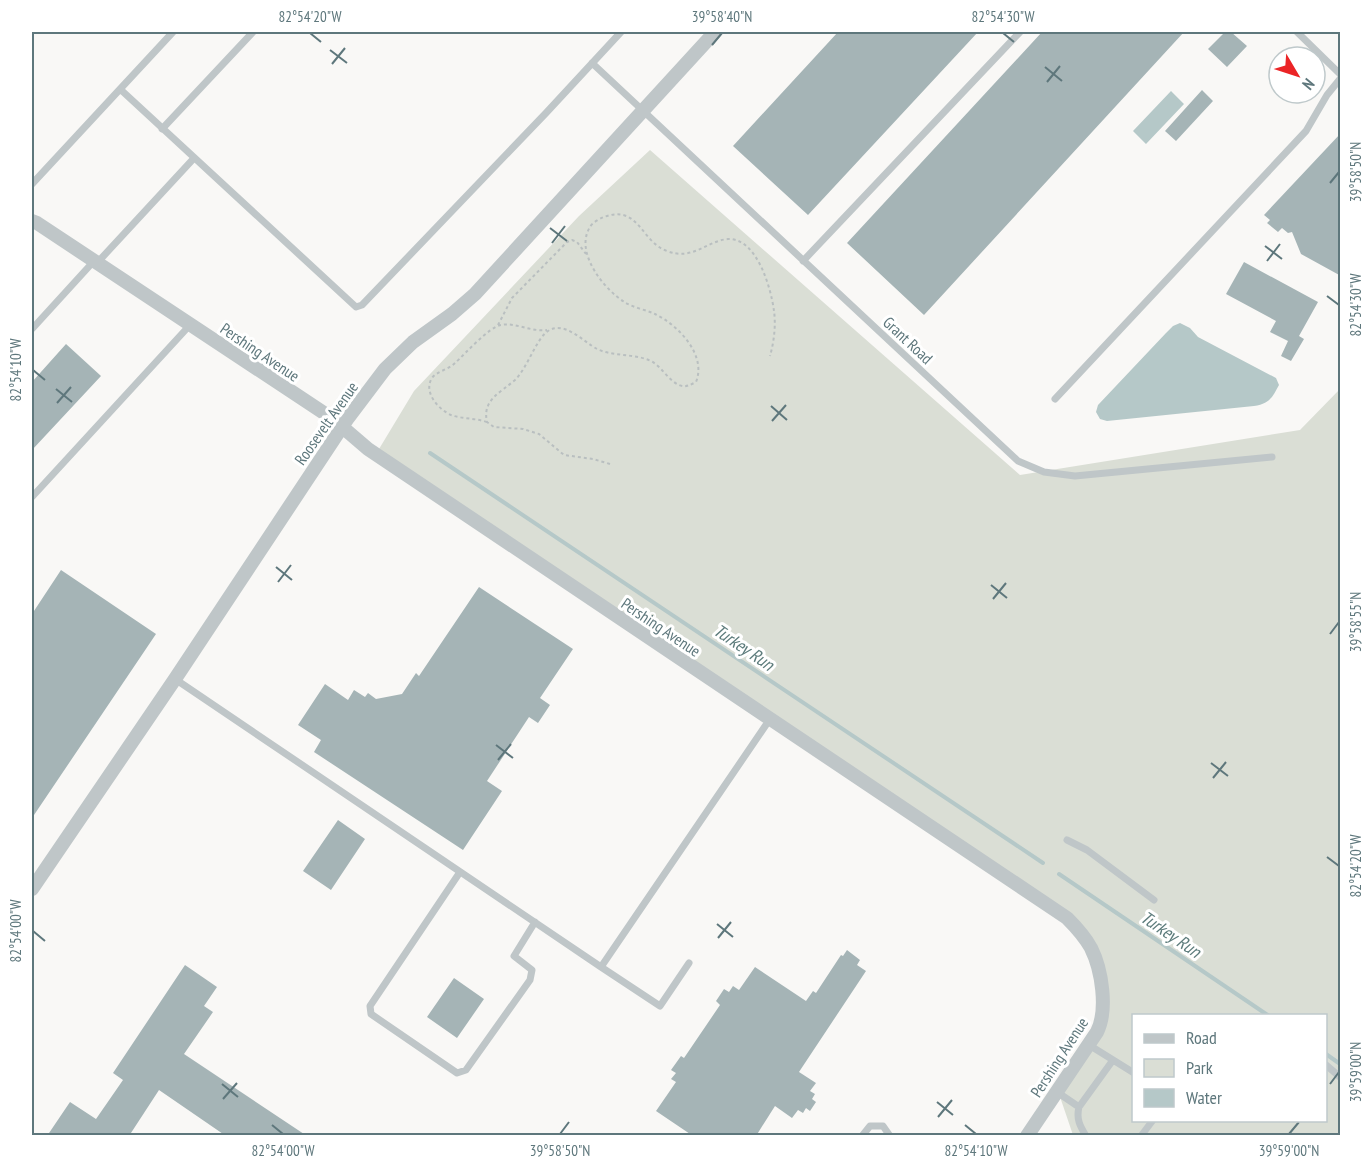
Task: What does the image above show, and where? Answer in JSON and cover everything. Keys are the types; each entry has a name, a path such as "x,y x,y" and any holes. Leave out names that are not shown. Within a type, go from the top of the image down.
{"street":[{"name":"Roosevelt Avenue","path":"32,889 175,679 342,426 385,369 413,342 475,294 714,32"},
{"name":"Pershing Avenue","path":"32,221 342,426 368,449 1066,918 1091,949 1103,999 1103,1013 1101,1024 1089,1045 1027,1136"}],"lane":[{"path":"32,184 173,32"},
{"path":"162,129 253,32"},
{"path":"120,89 356,307 362,305 621,32"},
{"path":"803,261 1020,32"},
{"path":"1297,32 1341,74"},
{"name":"Grant Road","path":"592,63 1018,461 1044,472 1075,476 1272,457"},
{"path":"1055,399 1306,131 1327,95 1341,79"},
{"path":"32,329 194,158"},
{"path":"32,497 190,325"},
{"path":"175,679 660,1006 689,963"},
{"path":"601,967 770,719"},
{"path":"1067,840 1087,850 1154,900"},
{"path":"460,872 370,1006 371,1014 457,1073 466,1070 530,980 532,970 514,956 535,922"},
{"path":"1089,1045 1132,1072"},
{"path":"1086,1136 1079,1124 1077,1114 1079,1107 1113,1060"},
{"path":"1327,1066 1341,1077"},
{"path":"1057,1092 1079,1107"},
{"path":"1141,1136 1152,1122"},
{"path":"862,1136 870,1126 883,1126 890,1136"}],"path":[{"path":"498,325 506,324 537,332 560,328 599,350 651,362 679,385 687,387 696,382 700,373 699,361 677,328 656,315 628,304 593,271 585,237 591,225 615,214 624,215 633,219 660,248 669,252 693,253 730,239 750,248 758,260 774,312 773,346 770,356"},
{"path":"588,256 577,242 572,240 567,242 512,298 498,325 455,363 436,374 430,381 429,389 431,398 450,415 476,418 494,427 523,429 539,434 564,455 593,459 610,465"},
{"path":"487,422 485,413 491,401 525,368 541,339 549,330"}],"green space":[{"path":"650,150 1020,475 1300,430 1340,389 1340,1135 1073,1135 1058,1091 1097,1032 1096,966 1076,928 376,454 414,391 579,216"}],"water":[{"path":"1171,91 1184,104 1146,144 1133,131"},
{"path":"1180,323 1190,328 1198,337 1276,378 1279,385 1272,397 1263,404 1254,406 1107,421 1100,419 1096,412 1098,405 1173,326"}],"building":[{"path":"838,32 978,32 808,215 733,146"},
{"path":"1042,32 1184,32 924,315 847,243"},
{"path":"1225,32 1231,32 1247,46 1227,67 1208,49"},
{"path":"1202,90 1213,101 1176,141 1165,131"},
{"path":"1341,133 1341,276 1301,254 1292,232 1288,233 1282,228 1278,232 1267,223 1270,220 1264,215"},
{"path":"1244,262 1318,302 1299,336 1304,339 1291,361 1281,356 1288,341 1270,332 1276,321 1226,294"},
{"path":"66,344 101,376 32,450 32,382"},
{"path":"61,570 156,634 32,818 32,614"},
{"path":"479,587 573,649 540,698 550,705 538,723 529,717 487,781 502,791 463,850 314,752 321,740 298,725 325,684 348,700 354,690 365,697 368,693 376,699 402,694 416,673 419,676"},
{"path":"338,820 365,839 331,890 303,871"},
{"path":"847,950 860,960 857,965 866,971 799,1072 816,1083 810,1091 815,1094 812,1099 816,1102 810,1111 806,1108 803,1113 798,1110 792,1118 775,1106 756,1136 693,1136 656,1111 676,1082 671,1079 676,1073 671,1070 681,1056 684,1058 720,1005 716,1001 724,989 729,992 733,986 739,990 755,967 806,1001 813,991 816,993 841,955 843,956"},
{"path":"185,965 217,987 204,1006 213,1012 184,1054 307,1136 226,1136 159,1090 129,1136 47,1136 70,1102 96,1119 123,1080 113,1073"},
{"path":"454,978 484,999 457,1038 427,1017"}],"waterway":[{"name":"Turkey Run","path":"430,453 1043,863"},
{"name":"Turkey Run","path":"1059,874 1266,1014"},
{"name":"Turkey Run","path":"1327,1055 1340,1064"}]}
